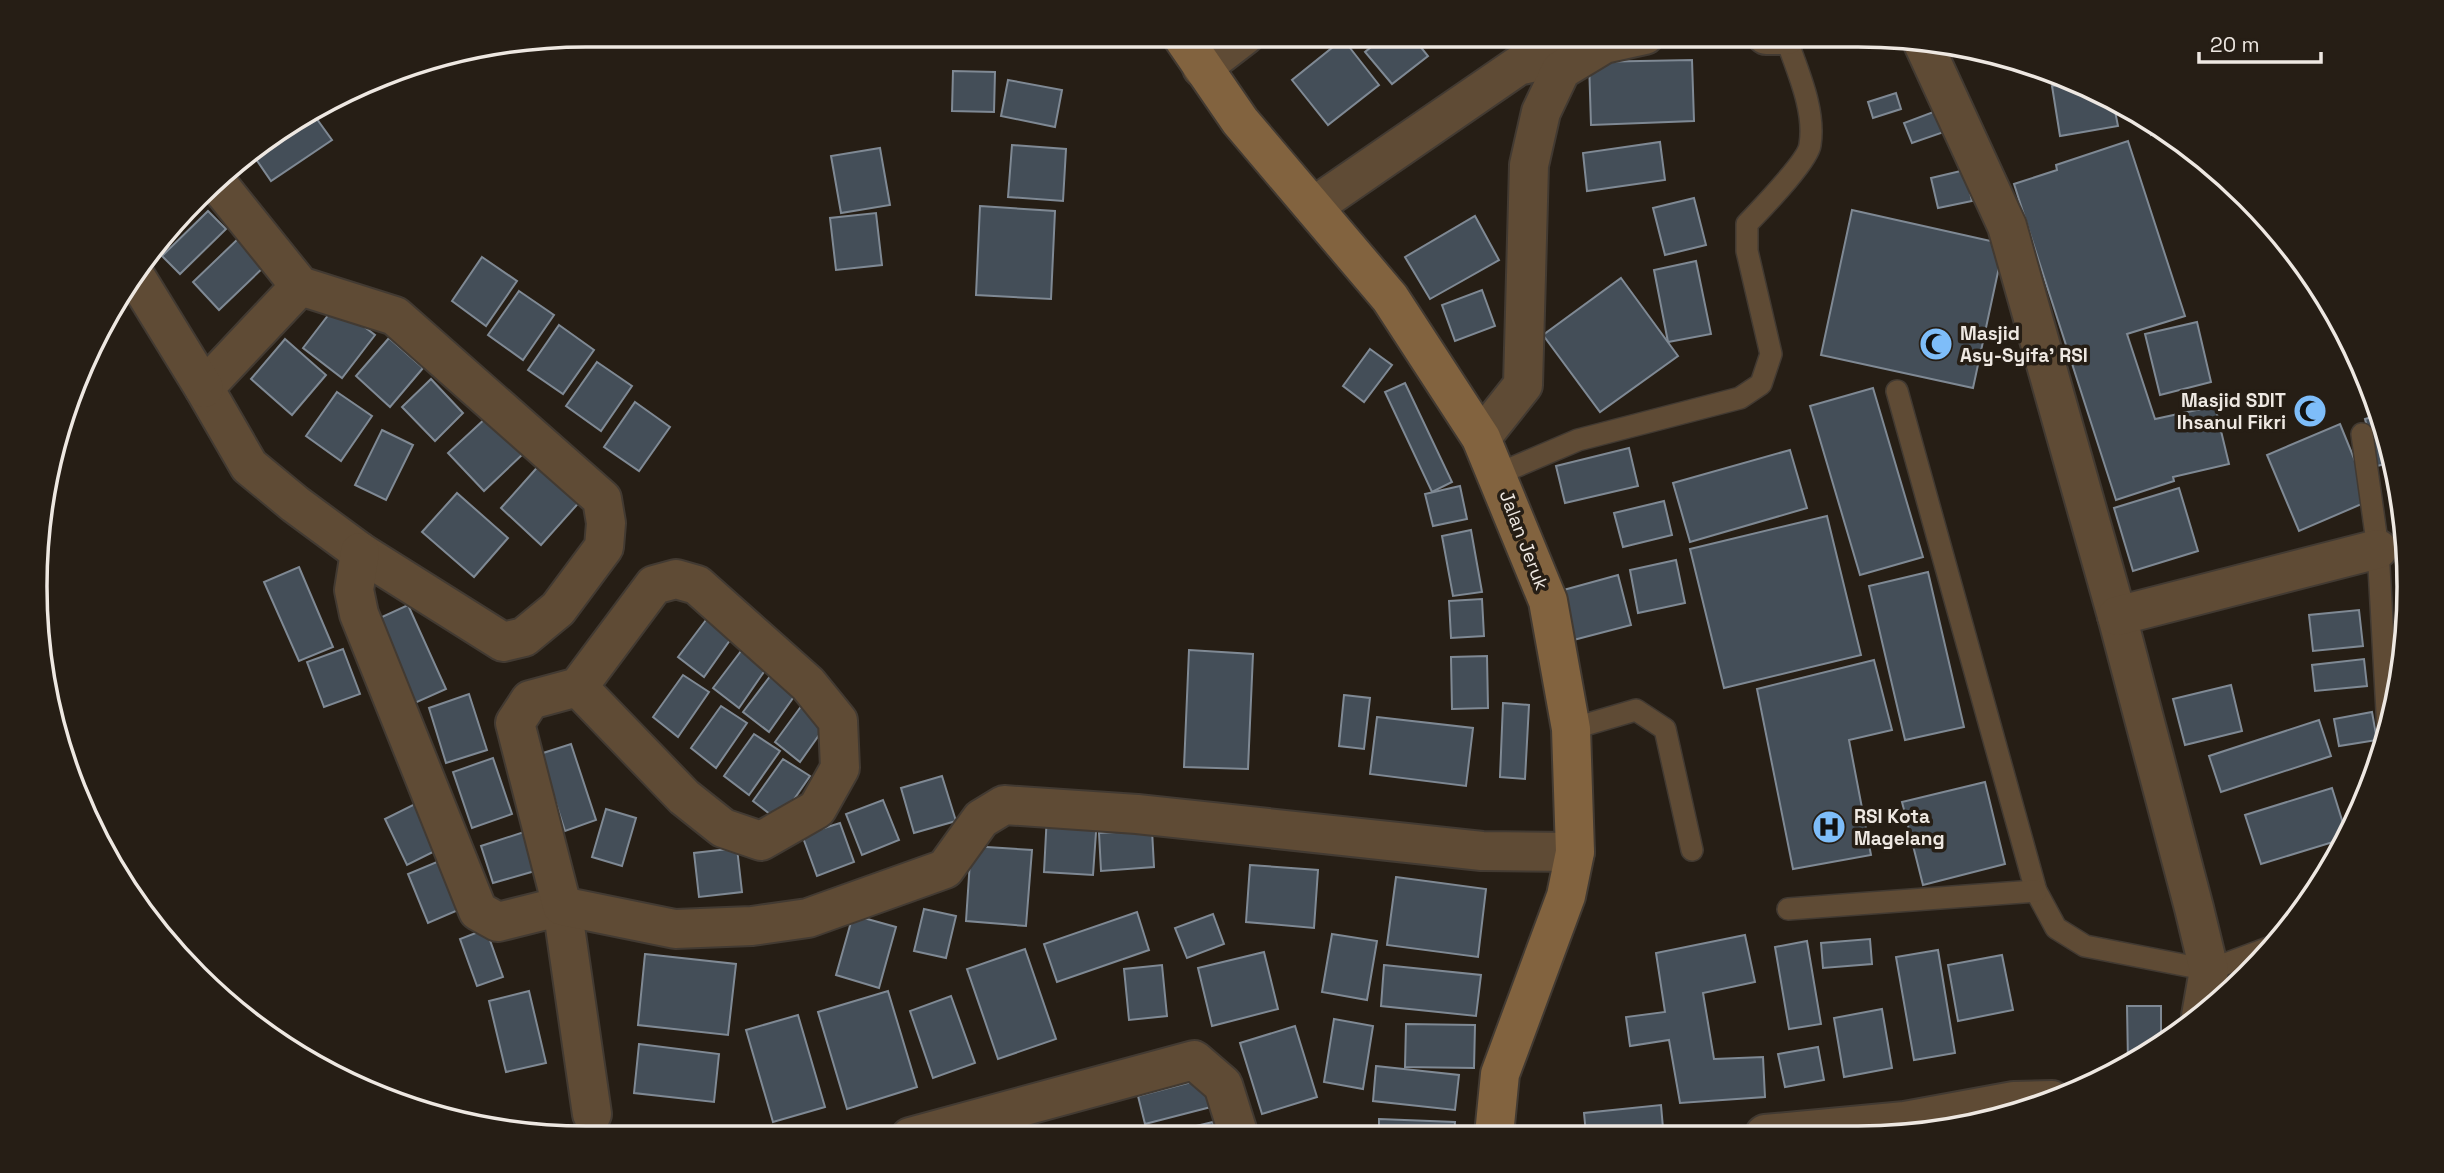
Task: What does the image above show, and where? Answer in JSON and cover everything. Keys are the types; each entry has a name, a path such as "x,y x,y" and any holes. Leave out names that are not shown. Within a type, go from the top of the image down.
{"main road":[{"name":"Jalan Jeruk","path":"1189,47 1240,121 1390,298 1481,438 1548,601 1571,729 1574,852 1566,896 1500,1074 1495,1126"}],"street":[{"path":"1202,68 1229,47"},
{"path":"1481,438 1523,385 1529,165 1541,112 1562,69 1599,47"},
{"path":"1927,52 2007,226 2117,616 2209,970 2204,999"},
{"path":"1313,207 1518,66 1549,59 1562,69"},
{"path":"140,284 249,466 360,552 503,642 524,637 558,609 604,547 606,523 602,499 395,316 300,286 222,189"},
{"path":"204,388 300,286"},
{"path":"2117,616 2378,549"},
{"path":"360,552 354,590 359,614 478,911 498,922 562,906 675,929 752,926 808,918 945,869 981,819 1004,806 1138,814 1482,851 1574,852"},
{"path":"578,687 684,797 723,828 761,841 817,809 840,768 838,721 808,684 697,586 676,579 654,585 578,687 530,701 515,723 562,906 592,1114"},
{"path":"951,1126 1194,1060 1223,1085 1236,1126"},
{"path":"1851,1126 1905,1121 2018,1101"}],"lane":[{"path":"1498,474 1578,440 1740,398 1761,384 1771,354 1746,251 1746,224 1774,196 1810,147 1810,119 1789,47"},
{"path":"1897,391 2036,891 2056,928 2085,946 2209,970 2252,954"},
{"path":"2362,434 2378,549 2386,692"},
{"path":"1571,729 1636,710 1665,729 1692,850"},
{"path":"1788,909 2036,891"}],"building":[{"path":"1333,47 1349,47 1379,85 1328,125 1292,80"},
{"path":"1371,47 1421,47 1428,56 1392,84 1365,52"},
{"path":"1692,60 1694,121 1591,125 1589,62"},
{"path":"953,71 995,72 994,112 952,111"},
{"path":"1008,80 1062,90 1055,127 1001,116"},
{"path":"2052,86 2064,88 2115,113 2118,126 2060,136"},
{"path":"1896,93 1901,109 1873,118 1868,102"},
{"path":"1936,111 1944,132 1912,143 1904,123"},
{"path":"317,119 332,140 271,181 257,160"},
{"path":"2128,141 2185,316 2127,334 2155,419 2215,406 2229,464 2173,477 2174,481 2116,500 2014,184 2057,170 2056,165"},
{"path":"1660,142 1665,180 1587,191 1583,153"},
{"path":"1012,145 1066,149 1063,201 1008,197"},
{"path":"880,148 890,205 841,213 831,156"},
{"path":"1965,170 1972,201 1938,208 1931,178"},
{"path":"1694,198 1706,245 1665,255 1653,208"},
{"path":"980,206 1055,211 1051,299 976,295"},
{"path":"1852,210 2004,244 1973,388 1821,355"},
{"path":"208,211 226,229 180,274 162,256"},
{"path":"876,213 882,265 836,270 830,218"},
{"path":"1475,216 1499,260 1430,299 1405,257"},
{"path":"240,237 266,265 219,310 193,282"},
{"path":"482,257 517,281 486,326 452,301"},
{"path":"1696,261 1711,334 1668,342 1654,270"},
{"path":"1621,278 1678,356 1600,412 1543,335"},
{"path":"1482,290 1495,326 1455,341 1442,305"},
{"path":"519,291 554,315 523,360 488,335"},
{"path":"336,305 375,335 342,378 303,348"},
{"path":"2197,322 2211,382 2160,395 2145,334"},
{"path":"559,325 594,350 563,394 528,370"},
{"path":"389,338 423,368 390,407 356,376"},
{"path":"285,339 326,375 292,415 251,379"},
{"path":"1370,349 1392,365 1364,402 1343,386"},
{"path":"597,362 632,386 601,431 566,406"},
{"path":"431,379 463,413 435,441 402,407"},
{"path":"1405,383 1452,482 1432,492 1385,392"},
{"path":"1873,388 1923,557 1860,575 1810,406"},
{"path":"337,392 372,416 341,461 306,436"},
{"path":"635,402 670,427 639,471 604,447"},
{"path":"487,417 523,454 484,491 448,453"},
{"path":"2369,418 2382,465 2377,466 2365,419"},
{"path":"2340,424 2371,500 2299,531 2267,455"},
{"path":"382,430 413,445 386,500 355,485"},
{"path":"1629,448 1638,486 1565,503 1556,466"},
{"path":"1790,450 1807,508 1690,542 1673,483"},
{"path":"542,462 583,498 541,545 501,508"},
{"path":"1460,486 1467,519 1433,526 1425,494"},
{"path":"2179,488 2198,551 2133,571 2114,508"},
{"path":"457,493 508,538 474,577 422,532"},
{"path":"1664,501 1672,535 1623,547 1614,513"},
{"path":"1827,516 1861,655 1724,688 1690,549"},
{"path":"1471,530 1482,592 1453,596 1442,536"},
{"path":"1676,560 1685,603 1638,613 1630,570"},
{"path":"299,567 333,647 299,661 264,582"},
{"path":"1928,572 1964,727 1905,740 1869,586"},
{"path":"1618,575 1631,625 1562,643 1549,594"},
{"path":"1482,599 1484,636 1451,638 1449,601"},
{"path":"408,605 446,689 408,706 371,622"},
{"path":"2359,610 2363,646 2313,651 2309,615"},
{"path":"709,616 735,633 704,677 678,657"},
{"path":"2390,622 2396,622 2392,653"},
{"path":"744,647 770,663 739,708 713,688"},
{"path":"343,649 360,694 324,707 307,662"},
{"path":"1189,650 1253,654 1248,769 1184,767"},
{"path":"1487,656 1488,708 1452,709 1451,657"},
{"path":"2364,659 2367,686 2315,691 2312,665"},
{"path":"1874,660 1892,730 1849,740 1871,855 1793,869 1757,689"},
{"path":"774,671 800,688 769,732 743,712"},
{"path":"683,675 709,692 678,737 653,717"},
{"path":"2231,685 2242,731 2185,745 2173,699"},
{"path":"469,694 487,750 446,763 429,708"},
{"path":"1344,695 1370,698 1364,749 1339,746"},
{"path":"805,701 831,718 800,762 775,742"},
{"path":"1503,703 1529,705 1525,779 1500,777"},
{"path":"721,706 747,723 716,768 691,748"},
{"path":"2372,712 2376,733 2374,741 2339,746 2334,719"},
{"path":"1377,717 1473,728 1466,786 1370,774"},
{"path":"2319,720 2331,756 2221,792 2209,756"},
{"path":"754,734 780,751 749,795 724,776"},
{"path":"571,744 596,820 565,831 540,754"},
{"path":"493,758 512,814 472,828 453,772"},
{"path":"783,759 810,776 779,821 753,801"},
{"path":"942,776 956,821 914,833 901,788"},
{"path":"1985,782 2005,864 1923,885 1902,802"},
{"path":"2332,788 2343,822 2332,842 2261,864 2245,815"},
{"path":"883,800 899,840 862,855 846,814"},
{"path":"417,803 439,849 407,865 385,819"},
{"path":"606,809 636,818 622,866 592,857"},
{"path":"1047,814 1097,818 1093,875 1044,872"},
{"path":"840,823 854,862 817,876 802,835"},
{"path":"1152,830 1154,867 1101,871 1099,833"},
{"path":"524,832 535,871 493,883 481,846"},
{"path":"971,846 1032,850 1026,926 966,921"},
{"path":"737,848 742,892 699,897 694,853"},
{"path":"444,859 463,908 428,923 408,874"},
{"path":"1250,865 1318,870 1314,928 1246,922"},
{"path":"1396,877 1486,889 1478,957 1387,945"},
{"path":"924,909 956,916 946,958 914,951"},
{"path":"1137,912 1149,950 1057,982 1044,944"},
{"path":"1213,914 1224,944 1187,958 1175,928"},
{"path":"853,915 896,927 879,988 836,975"},
{"path":"486,929 503,977 477,986 460,939"},
{"path":"1332,934 1377,941 1367,1000 1322,992"},
{"path":"1745,935 1755,982 1703,993 1714,1059 1763,1057 1765,1097 1680,1103 1669,1040 1630,1046 1626,1017 1665,1012 1656,953"},
{"path":"1870,939 1872,964 1823,968 1821,943"},
{"path":"1807,941 1821,1024 1789,1029 1775,947"},
{"path":"1025,949 1056,1039 998,1059 967,969"},
{"path":"1938,950 1955,1053 1914,1060 1896,957"},
{"path":"1264,952 1278,1009 1212,1026 1198,968"},
{"path":"645,954 736,964 728,1035 638,1025"},
{"path":"2002,955 2013,1010 1958,1021 1948,965"},
{"path":"1162,965 1167,1016 1129,1020 1124,969"},
{"path":"1384,965 1481,975 1476,1016 1381,1006"},
{"path":"529,991 546,1063 506,1072 489,1001"},
{"path":"888,991 917,1087 847,1109 818,1012"},
{"path":"951,996 975,1063 933,1078 910,1011"},
{"path":"2127,1006 2161,1006 2161,1032 2128,1053"},
{"path":"1882,1009 1892,1068 1844,1077 1834,1018"},
{"path":"798,1015 825,1107 773,1122 746,1030"},
{"path":"1334,1019 1373,1026 1363,1089 1324,1082"},
{"path":"1406,1024 1475,1025 1474,1068 1405,1067"},
{"path":"1295,1026 1317,1097 1262,1114 1240,1043"},
{"path":"639,1044 719,1054 714,1102 634,1093"},
{"path":"1818,1047 1824,1080 1785,1087 1778,1054"},
{"path":"1376,1066 1459,1075 1455,1110 1373,1101"},
{"path":"1203,1079 1211,1107 1145,1124 1138,1096"},
{"path":"1661,1105 1663,1126 1585,1126 1584,1113"},
{"path":"1379,1119 1455,1122 1455,1126 1379,1126"},
{"path":"1213,1122 1214,1126 1196,1126"}],"place":[{"name":"Masjid Asy-Syifa' RSI","path":"1936,344"},
{"name":"Masjid SDIT Ihsanul Fikri","path":"2310,411"},
{"name":"RSI Kota Magelang","path":"1829,827"}]}
